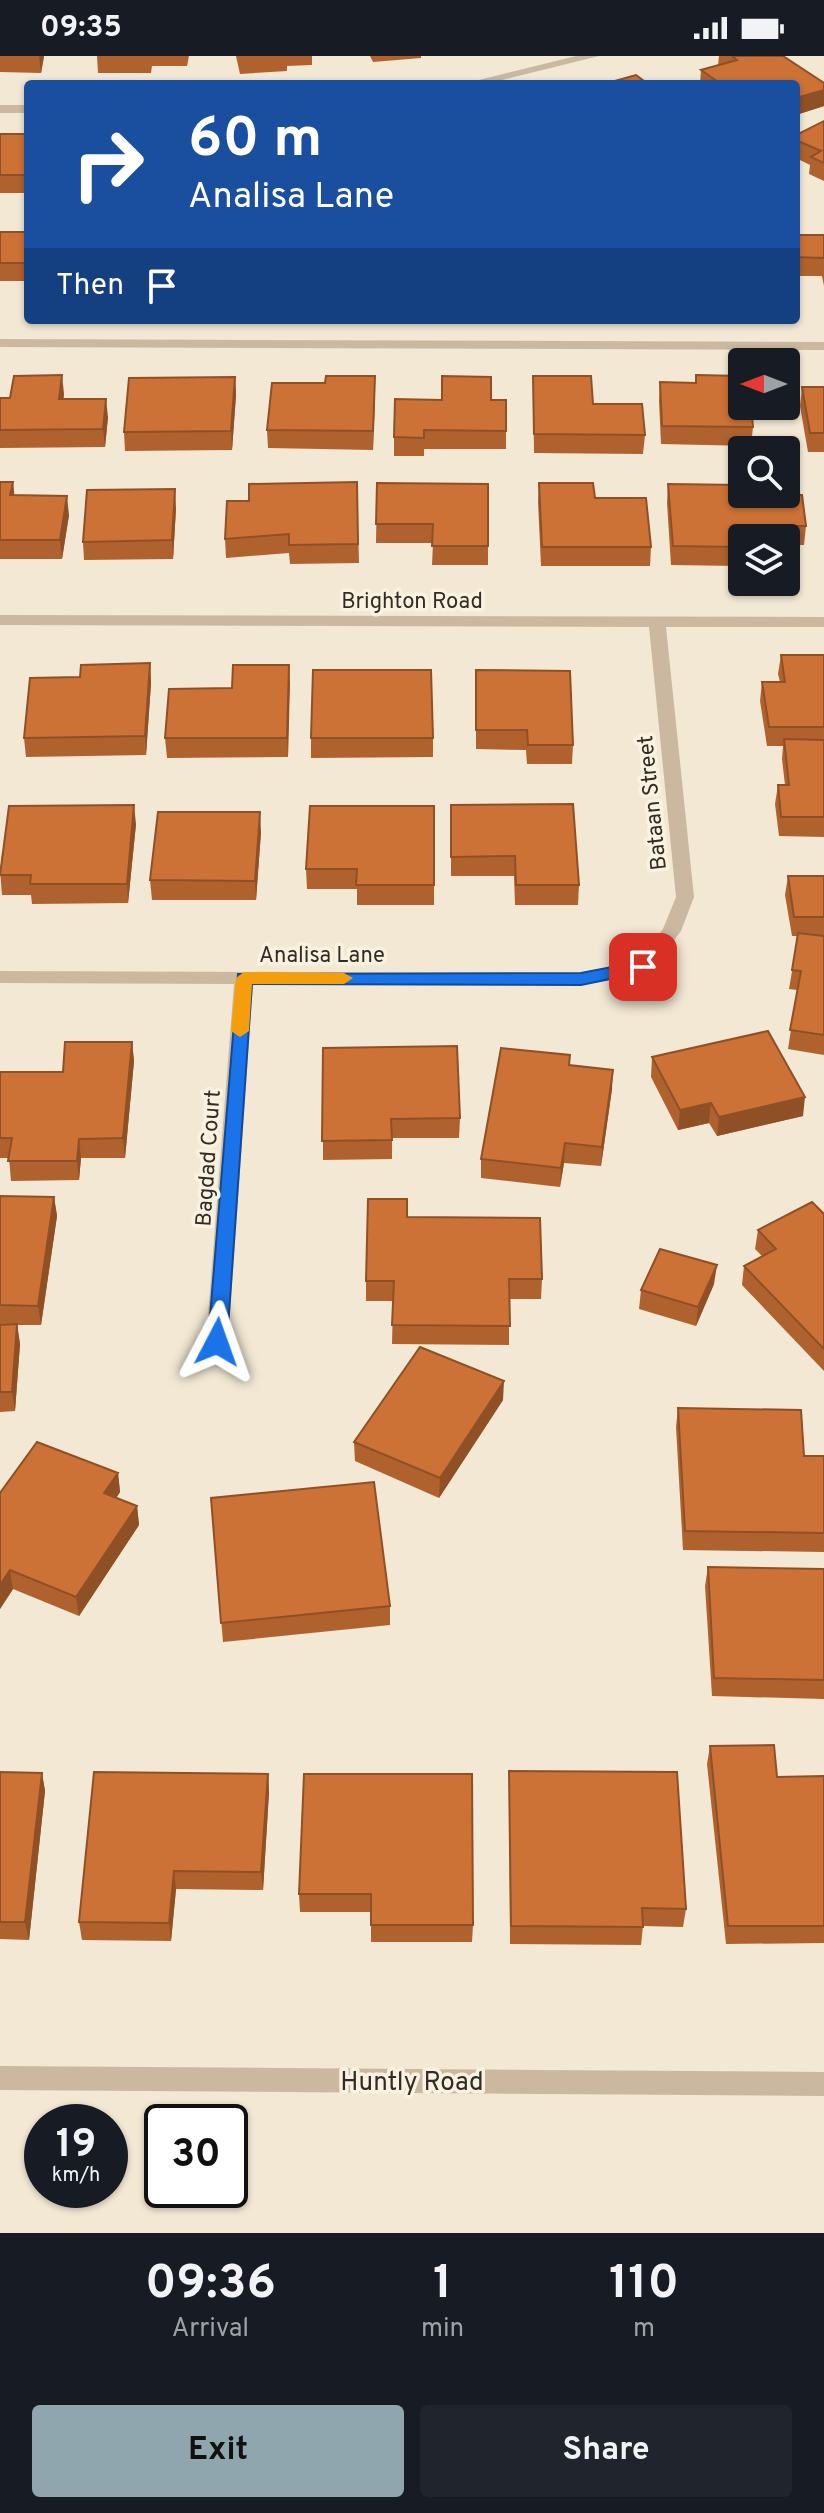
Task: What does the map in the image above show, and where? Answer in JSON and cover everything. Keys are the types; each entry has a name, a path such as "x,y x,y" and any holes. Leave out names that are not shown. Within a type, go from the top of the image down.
{"street":[{"path":"487,80 593,56"},
{"path":"0,109 24,109"},
{"path":"0,343 824,346"},
{"name":"Brighton Road","path":"0,620 824,622"},
{"name":"Bataan Street","path":"643,967 672,931 685,897 657,622"},
{"name":"Analisa Lane","path":"0,977 581,979 643,967"},
{"name":"Bagdad Court","path":"217,1342 244,978"},
{"name":"Huntly Road","path":"0,2078 824,2084"}],"building":[{"path":"732,56 783,56 824,83 824,90 800,97 800,80 715,80 701,70 737,60"},
{"path":"636,75 643,80 618,80"},
{"path":"824,121 824,163 811,157 821,151 800,142 800,133"},
{"path":"0,134 24,134 24,175 0,175"},
{"path":"0,232 24,232 24,263 0,263"},
{"path":"800,235 824,235 824,258 800,257"},
{"path":"62,375 59,399 106,399 103,429 0,430 0,398 10,398 14,376"},
{"path":"696,375 728,376 728,420 752,420 753,427 662,426 660,382 696,383"},
{"path":"326,376 375,376 373,431 267,430 272,383 325,383"},
{"path":"442,376 491,377 491,400 506,400 506,431 424,430 424,438 394,437 395,399 442,400"},
{"path":"533,376 591,376 593,404 642,404 645,435 534,434"},
{"path":"235,377 231,431 124,432 129,378"},
{"path":"802,387 824,387 824,433 810,433"},
{"path":"0,482 13,482 10,495 67,496 60,540 0,540"},
{"path":"357,482 358,544 289,545 289,534 225,539 227,501 249,501 249,484"},
{"path":"377,483 488,484 488,546 432,546 433,524 376,524"},
{"path":"539,483 593,483 595,498 646,498 651,547 542,547"},
{"path":"668,484 728,485 728,508 800,508 802,495 806,526 728,524 728,547 673,546"},
{"path":"175,489 172,540 83,542 87,490"},
{"path":"781,655 824,655 824,727 769,727 762,682 785,682"},
{"path":"150,663 145,736 24,738 30,678 80,677 81,665"},
{"path":"233,665 289,665 287,738 165,738 169,689 232,688"},
{"path":"313,670 431,670 433,738 311,738"},
{"path":"476,670 570,671 573,745 528,745 527,730 476,730"},
{"path":"784,739 824,740 824,817 781,817 778,785 789,785"},
{"path":"573,804 579,885 516,885 515,856 451,857 451,805"},
{"path":"134,805 127,884 30,884 31,875 0,875 9,806"},
{"path":"310,806 434,806 434,885 356,885 357,869 306,869"},
{"path":"158,812 260,812 255,881 150,880"},
{"path":"788,876 824,876 824,917 794,917"},
{"path":"798,933 824,936 824,1035 790,1030 801,971 792,970"},
{"path":"768,1031 805,1097 719,1117 711,1103 680,1110 652,1057"},
{"path":"65,1042 132,1042 123,1138 79,1139 77,1161 8,1161 12,1138 0,1138 0,1072 63,1072"},
{"path":"457,1046 460,1118 391,1119 392,1140 322,1141 323,1048"},
{"path":"501,1048 570,1055 569,1065 613,1070 602,1147 565,1143 561,1168 481,1159"},
{"path":"0,1196 54,1197 38,1306 0,1305"},
{"path":"368,1199 407,1199 407,1217 540,1218 542,1279 509,1279 510,1326 392,1325 394,1281 366,1281"},
{"path":"812,1202 824,1214 824,1349 744,1266 776,1249 758,1230"},
{"path":"660,1249 717,1265 698,1307 641,1290"},
{"path":"17,1324 12,1392 0,1392 0,1325"},
{"path":"420,1347 504,1381 440,1478 354,1442"},
{"path":"678,1408 801,1410 804,1456 824,1456 824,1533 685,1531"},
{"path":"37,1442 118,1473 104,1493 137,1506 76,1597 10,1570 0,1585 0,1493"},
{"path":"374,1482 390,1606 221,1623 211,1498"},
{"path":"708,1567 824,1569 824,1680 714,1678"},
{"path":"774,1745 777,1777 824,1776 824,1926 728,1926 710,1746"},
{"path":"509,1771 677,1772 686,1909 642,1908 643,1927 511,1926"},
{"path":"0,1772 42,1773 25,1922 0,1922"},
{"path":"94,1772 268,1774 261,1872 174,1871 169,1923 79,1922"},
{"path":"304,1774 472,1774 473,1925 371,1925 371,1894 299,1894"}],"slow traffic":[{"path":"240,1031 244,978 344,978"}],"route":[{"path":"217,1342 244,978 581,979 643,967"}]}
